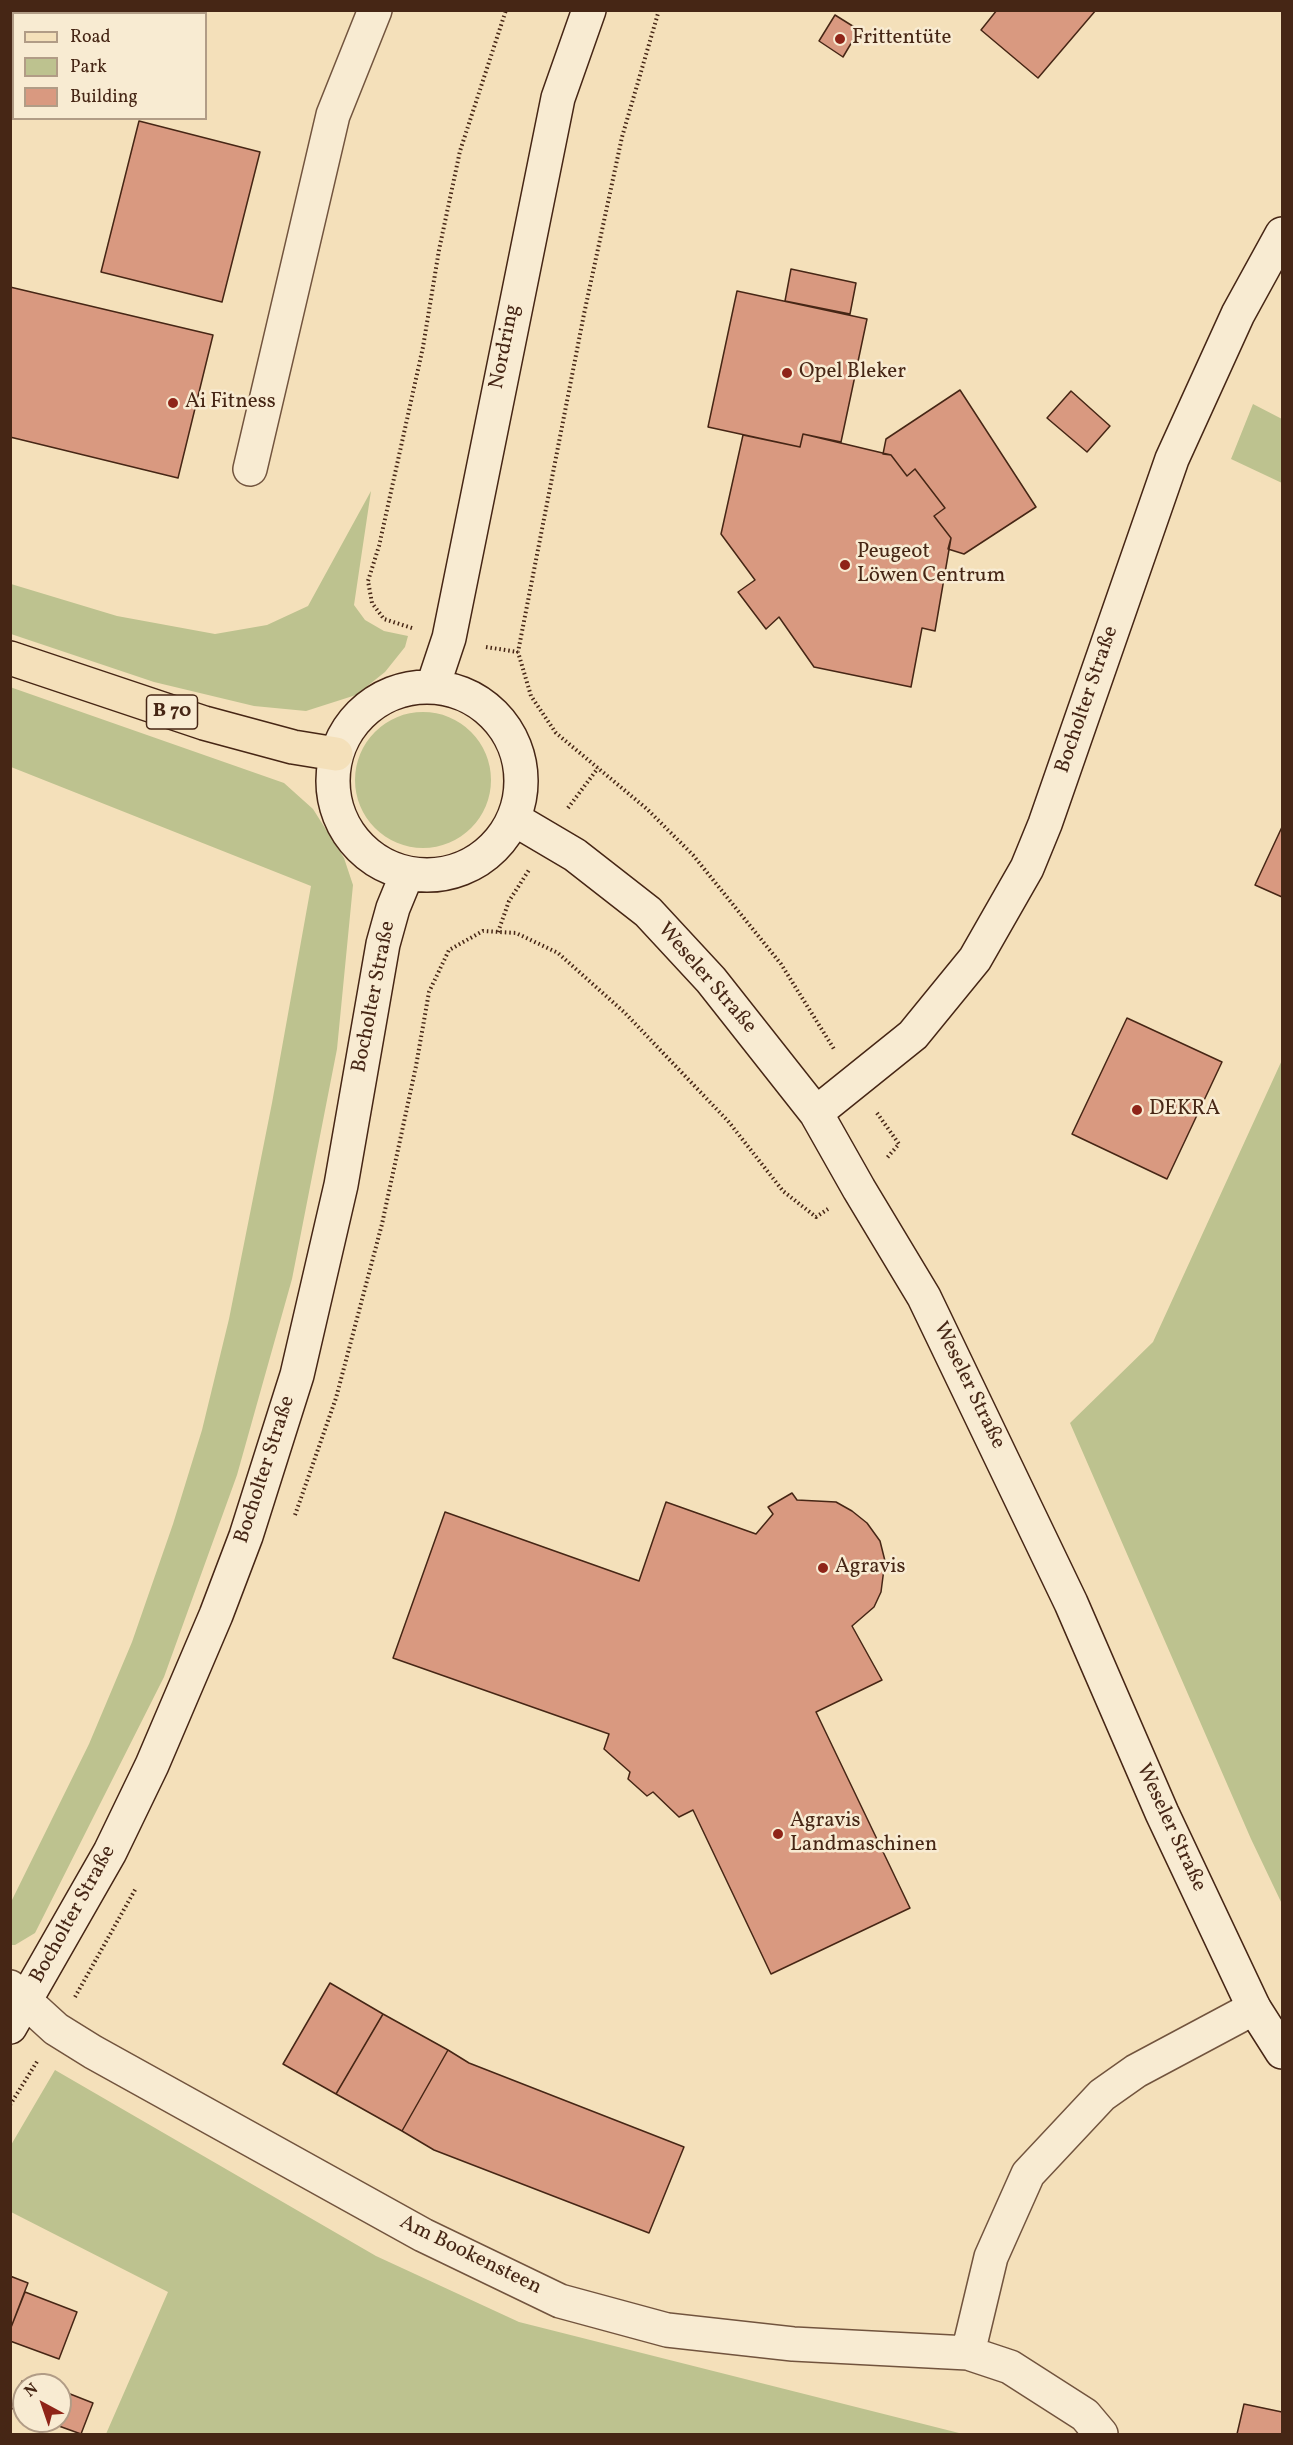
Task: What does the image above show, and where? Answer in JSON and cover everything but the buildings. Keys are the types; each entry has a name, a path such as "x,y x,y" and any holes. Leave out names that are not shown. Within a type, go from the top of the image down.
{"main road":[{"name":"B 70","path":"10,658 204,723 293,747 336,754"}],"street":[{"path":"250,469 333,115 375,10"},
{"name":"Nordring","path":"433,687 449,638 558,98 589,10"},
{"name":"Bocholter Straße","path":"816,1113 913,1035 975,959 1027,868 1045,824 1172,459 1238,314 1282,234"},
{"path":"433,687 462,693 489,709 508,731 520,760 522,790 514,819 496,846 470,865 439,875 407,874 378,862 355,842 344,824 339,815 333,785 336,754 351,726 373,704 402,690 433,687"},
{"name":"Weseler Straße","path":"514,819 575,855 648,912 711,980 816,1113 924,1297 1071,1603 1162,1813 1254,2008 1282,2052"},
{"name":"Bocholter Straße","path":"15,2005 110,1852 152,1765 191,1675 246,1536 297,1375 341,1185 383,944 393,908 407,874"},
{"name":"Am Bookensteen","path":"15,2005 423,2235 560,2301 667,2330 793,2344 968,2353 1010,2367 1085,2415 1101,2434"},
{"path":"968,2353 991,2257 1028,2174 1102,2095 1146,2066 1254,2008"}],"path":[{"path":"506,10 460,151 439,249 423,347 379,546 368,581 372,603 384,619 449,638 518,652"},
{"path":"292,1524 336,1398 382,1224 416,1066 429,992 449,950 483,931 516,933 558,953 624,1012 728,1121 783,1191 816,1217 859,1189 899,1144 854,1082 781,964 693,855 647,809 556,733 531,696 518,652 584,314 622,137 659,10"},
{"path":"10,2105 118,1924 139,1883"}],"green space":[{"path":"1253,404 1282,419 1282,483 1231,459"},
{"path":"371,491 354,605 365,620 384,631 408,636 405,647 385,672 356,695 306,711 254,706 154,682 11,634 11,584 117,616 215,634 267,625 308,606"},
{"path":"10,687 284,783 313,809 344,858 353,885 337,1049 292,1279 237,1475 164,1677 35,1933 15,1945 11,1945 11,1902 89,1744 132,1642 173,1524 202,1430 229,1319 272,1103 311,886 11,767"},
{"path":"423,712 449,717 471,732 486,754 491,780 486,806 471,828 449,843 423,848 397,843 375,828 360,806 355,780 360,754 375,732 397,717"},
{"path":"1282,1060 1282,1904 1251,1839 1070,1423 1153,1342"},
{"path":"55,2070 376,2256 519,2322 963,2434 106,2434 168,2292 11,2212 11,2145"}],"place":[{"name":"Frittentüte","path":"840,39"},
{"name":"Opel Bleker","path":"787,373"},
{"name":"Ai Fitness","path":"173,403"},
{"name":"Peugeot Löwen Centrum","path":"845,565"},
{"name":"DEKRA","path":"1137,1110"},
{"name":"Agravis","path":"823,1568"},
{"name":"Agravis Landmaschinen","path":"778,1834"}]}
